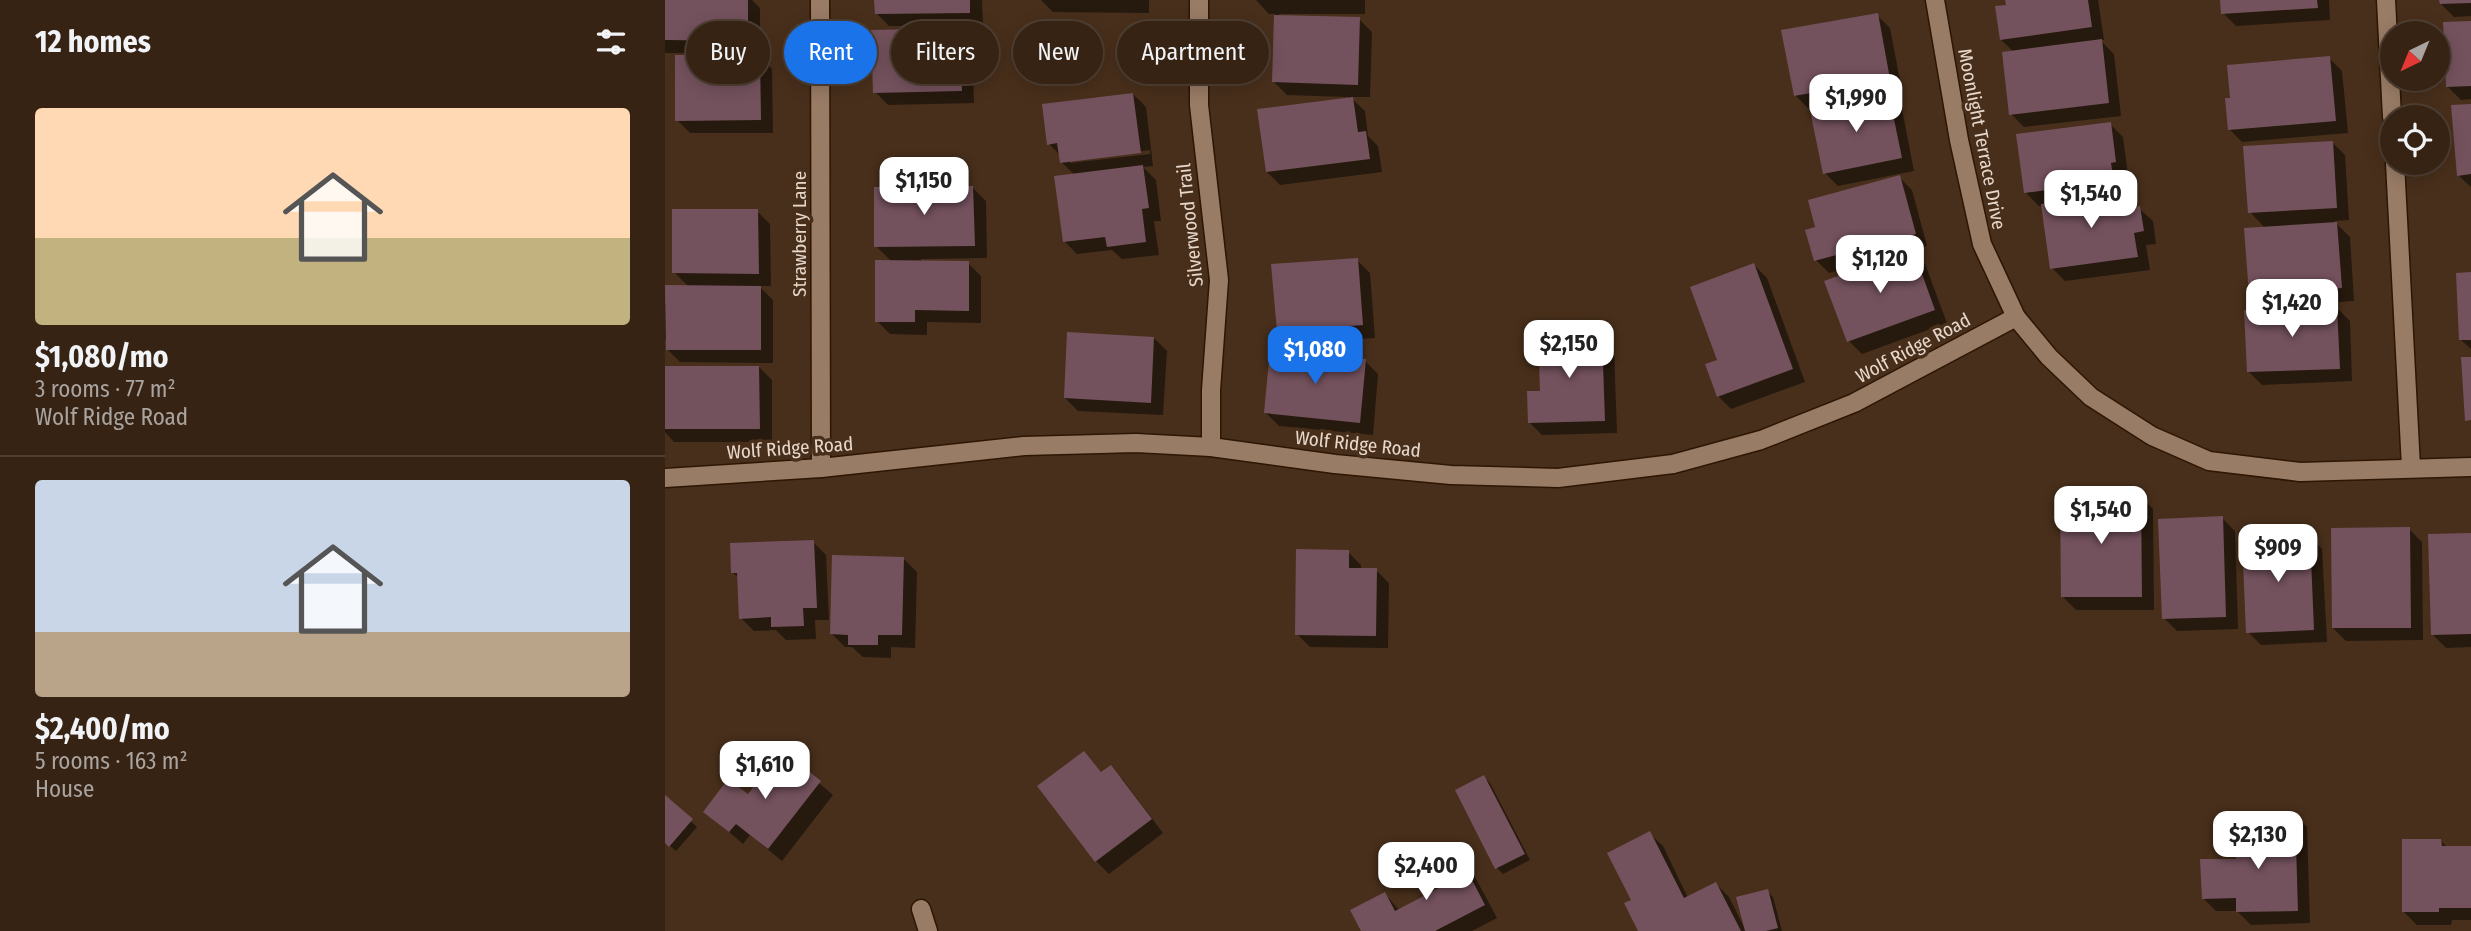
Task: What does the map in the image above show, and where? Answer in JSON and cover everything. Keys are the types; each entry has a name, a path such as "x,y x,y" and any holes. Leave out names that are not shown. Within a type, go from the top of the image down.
{"street":[{"name":"Strawberry Lane","path":"820,0 821,468"},
{"name":"Silverwood Trail","path":"1199,0 1199,105 1219,280 1211,390 1211,447"},
{"name":"Moonlight Terrace Drive","path":"1935,0 1959,140 1982,244 2016,317 2049,357 2091,397 2152,436 2209,461 2300,472 2471,467"},
{"path":"2386,0 2391,105"},
{"path":"2396,175 2411,467"},
{"name":"Wolf Ridge Road","path":"665,478 821,468 1024,446 1136,443 1211,447 1335,464 1451,475 1558,478 1673,464 1761,440 1853,403 2016,317"},
{"path":"921,909 928,931"}],"building":[{"path":"665,0 748,0 748,21 686,21 686,40 665,40"},
{"path":"874,0 970,0 970,13 875,14"},
{"path":"2005,0 2088,0 2092,27 2000,40 1995,6 2006,5"},
{"path":"2220,0 2317,0 2318,8 2221,14"},
{"path":"2439,0 2471,0 2471,3 2440,4"},
{"path":"1878,13 1890,79 1794,96 1781,30"},
{"path":"1274,15 1360,17 1358,85 1272,82"},
{"path":"2471,21 2471,86 2450,87 2450,22"},
{"path":"877,30 891,30 891,84 962,84 962,91 873,93 873,84 877,84"},
{"path":"2102,39 2109,103 2009,115 2002,52"},
{"path":"675,55 686,55 686,84 760,84 761,120 675,121"},
{"path":"2330,56 2336,121 2228,130 2225,98 2230,98 2227,65"},
{"path":"1133,93 1141,153 1060,163 1057,143 1047,145 1042,104"},
{"path":"1889,95 1902,158 1823,174 1810,110"},
{"path":"1353,97 1358,132 1366,131 1370,159 1266,172 1257,109"},
{"path":"2471,104 2471,174 2457,176 2451,105"},
{"path":"2111,122 2116,162 2111,163 2114,182 2024,193 2016,134"},
{"path":"2333,141 2337,208 2248,213 2243,146"},
{"path":"1143,165 1149,208 1142,209 1146,242 1107,247 1105,237 1063,242 1054,176"},
{"path":"1900,175 1916,234 1814,261 1805,230 1815,227 1808,200"},
{"path":"973,186 975,246 874,247 874,187"},
{"path":"2124,192 2126,208 2140,206 2144,231 2134,233 2138,257 2050,269 2041,204"},
{"path":"672,209 758,209 759,274 672,273"},
{"path":"2337,222 2342,288 2249,295 2244,228"},
{"path":"1913,249 1935,310 1847,342 1824,281"},
{"path":"1358,258 1363,325 1277,331 1271,264"},
{"path":"875,260 969,261 969,311 915,310 915,322 875,322"},
{"path":"1754,263 1793,369 1717,397 1705,364 1717,360 1690,287"},
{"path":"2471,272 2471,340 2459,340 2456,273"},
{"path":"665,285 761,286 761,350 666,350"},
{"path":"2337,306 2340,369 2247,372 2244,310"},
{"path":"1067,332 1154,337 1151,403 1064,398"},
{"path":"1602,334 1605,421 1528,423 1527,391 1540,391 1538,335"},
{"path":"1270,350 1366,359 1360,423 1264,413"},
{"path":"2461,357 2471,357 2471,420 2465,421"},
{"path":"665,366 759,366 760,429 665,429"},
{"path":"2060,494 2141,494 2142,597 2061,597"},
{"path":"2223,516 2226,617 2162,619 2158,519"},
{"path":"2410,527 2411,628 2332,628 2331,528"},
{"path":"2471,533 2471,634 2431,635 2428,534"},
{"path":"2310,534 2314,630 2246,633 2242,537"},
{"path":"814,540 817,608 803,608 804,626 771,627 771,617 739,619 737,573 731,573 730,543"},
{"path":"1296,549 1349,550 1349,568 1377,568 1376,636 1295,635"},
{"path":"832,555 904,557 902,635 878,635 878,645 848,645 848,635 830,634"},
{"path":"782,750 821,781 768,849 736,824 729,832 703,812 728,779 748,794"},
{"path":"1084,751 1101,772 1111,765 1152,819 1095,862 1037,786"},
{"path":"1484,775 1525,854 1495,869 1455,790"},
{"path":"665,795 693,819 669,847 665,843"},
{"path":"2295,812 2298,911 2236,912 2236,898 2202,899 2200,859 2236,859 2235,847 2264,846 2264,813"},
{"path":"1650,831 1684,898 1716,882 1741,931 1638,931 1624,903 1631,900 1607,853"},
{"path":"2402,839 2441,839 2442,846 2471,846 2471,908 2439,908 2439,912 2402,912"},
{"path":"1456,849 1485,905 1435,931 1361,931 1350,910 1385,892 1395,911 1439,888 1426,864"},
{"path":"1768,889 1778,928 1745,931 1736,897"}]}
